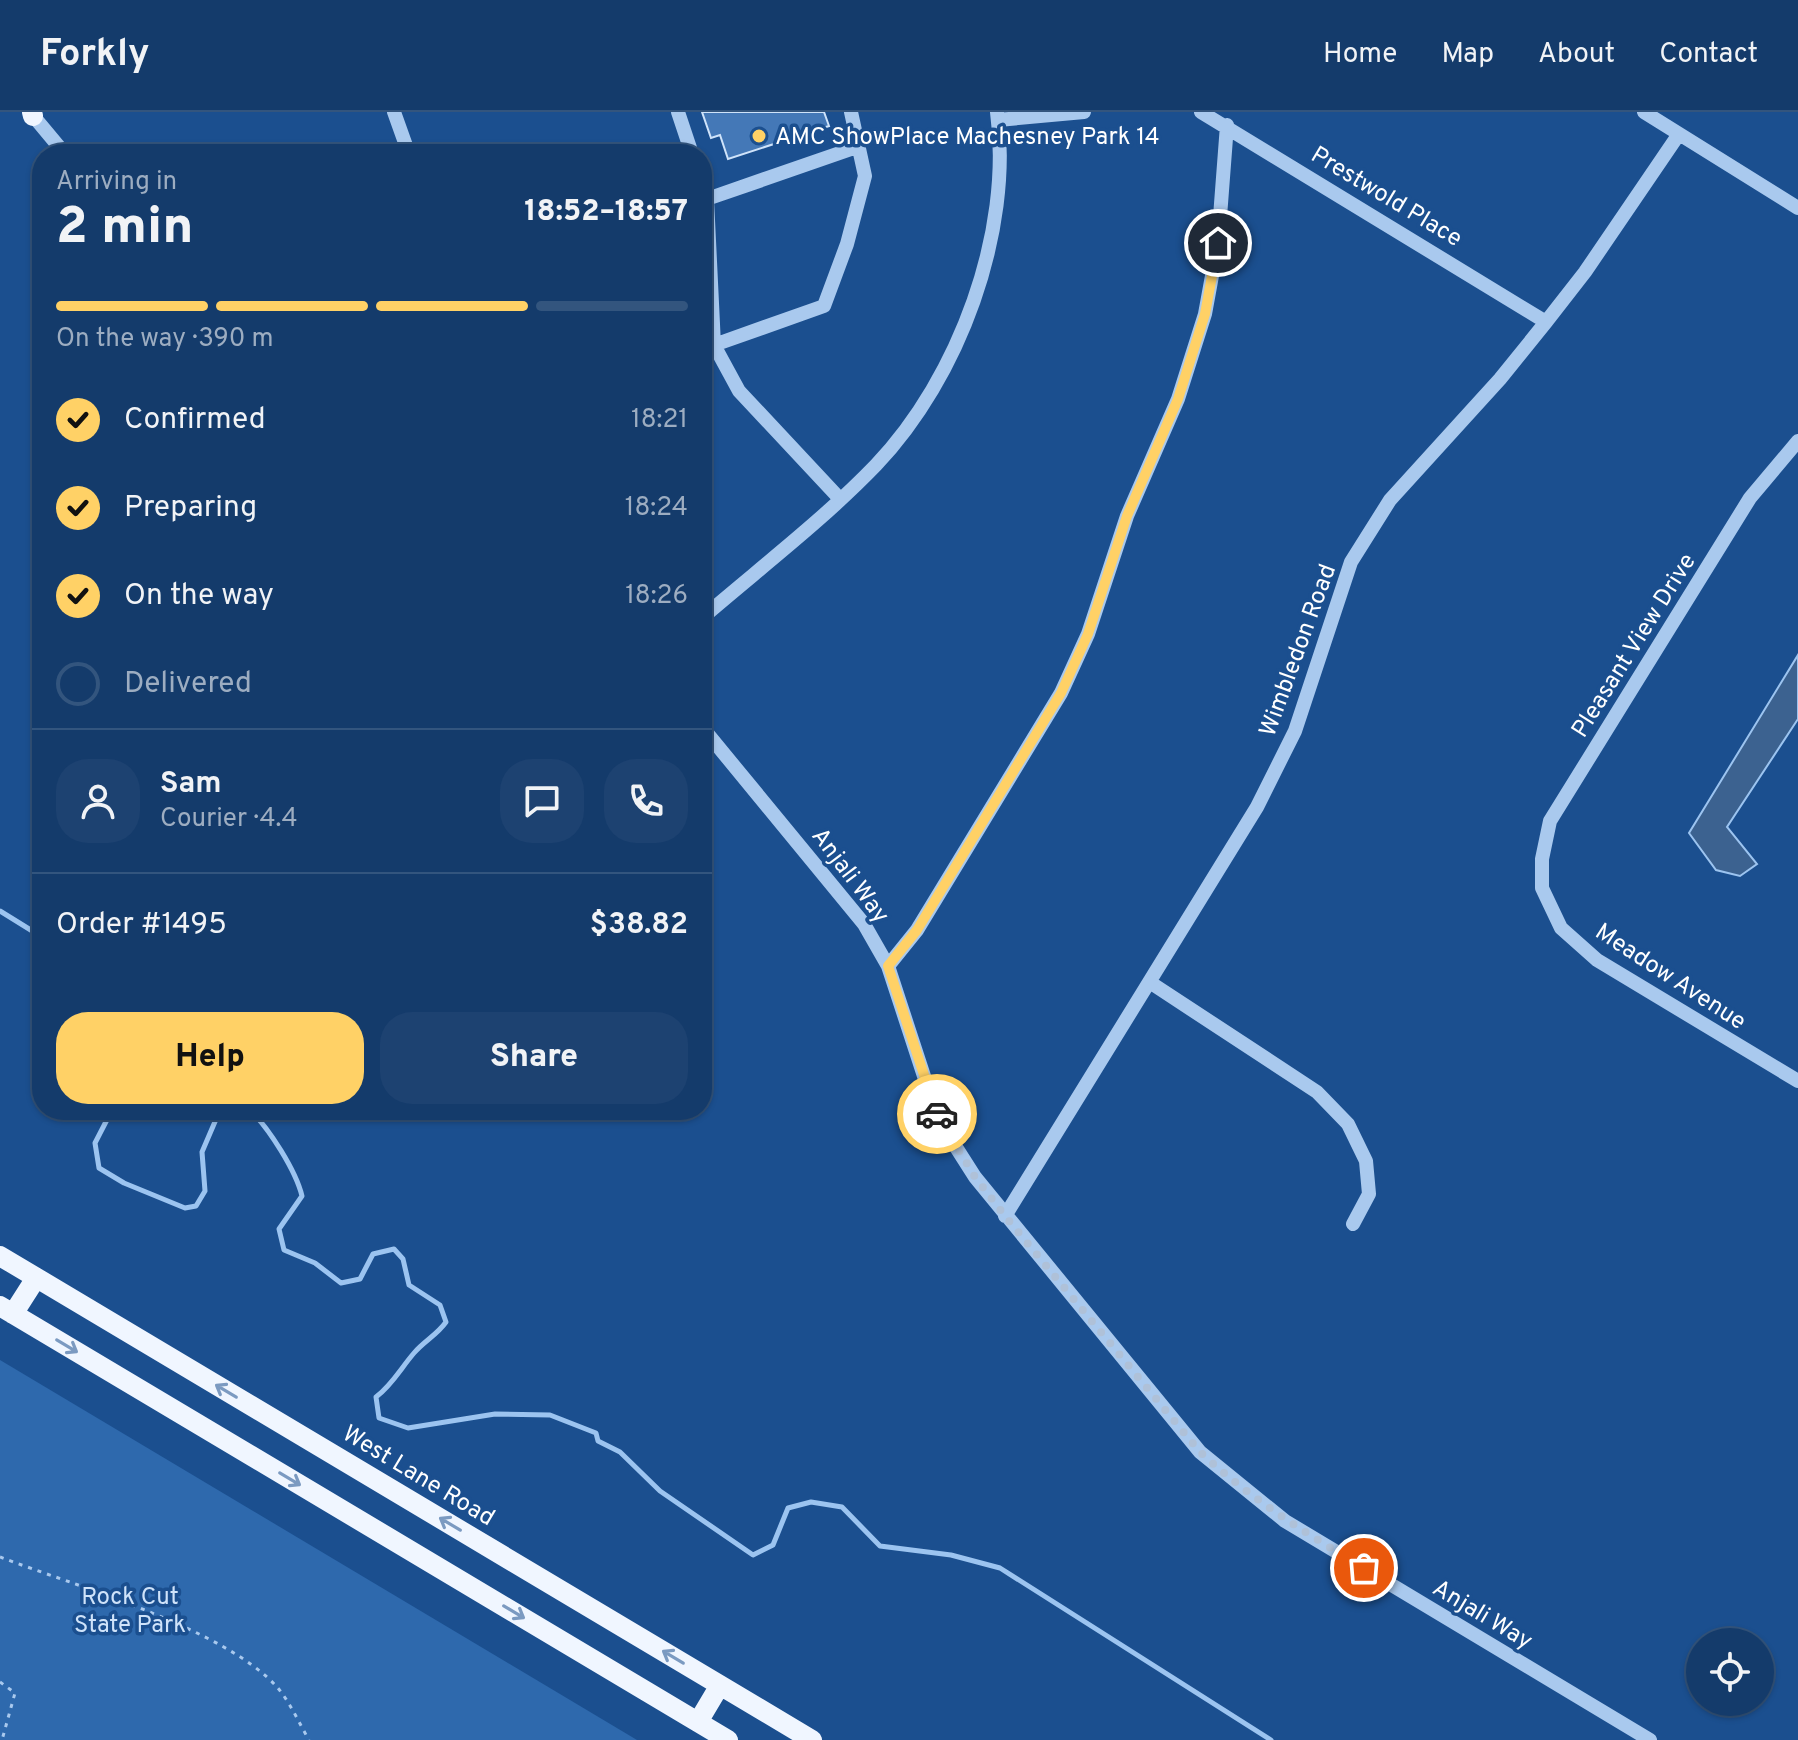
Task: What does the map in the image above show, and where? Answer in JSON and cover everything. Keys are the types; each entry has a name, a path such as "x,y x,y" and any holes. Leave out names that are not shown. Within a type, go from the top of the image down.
{"main road":[{"name":"West Lane Road","path":"0,1256 812,1740"},
{"path":"36,1278 7,1310 728,1740"},
{"path":"698,1722 720,1685"}],"street":[{"path":"394,112 405,144"},
{"path":"678,112 689,144"},
{"path":"714,345 824,306 847,244 865,176 851,112"},
{"path":"712,609 877,464 943,374 979,285 992,229 998,176 997,116 1084,112"},
{"name":"Prestwold Place","path":"1201,112 1227,125 1546,322"},
{"path":"1644,112 1798,208"},
{"path":"32,113 57,144"},
{"path":"888,966 917,930 1061,693 1088,634 1127,516 1178,399 1205,314 1218,243 1227,125"},
{"name":"Wimbledon Road","path":"1005,1216 1257,807 1295,731 1351,562 1390,500 1500,379 1585,272 1679,134"},
{"path":"712,189 857,147"},
{"path":"712,330 714,345 739,391 840,499"},
{"name":"Pleasant View Drive","path":"1542,888 1542,859 1550,821 1750,498 1798,441"},
{"name":"Anjali Way","path":"712,739 864,924 888,966 938,1119 1005,1216 1200,1452 1235,1485 1285,1521 1650,1740"},
{"name":"Meadow Avenue","path":"1542,888 1561,928 1597,960 1798,1081"},
{"path":"1151,983 1317,1092 1348,1124 1366,1161 1369,1194 1353,1224"}],"path":[{"path":"0,1557 217,1644 255,1667 279,1689 309,1740"},
{"path":"0,1682 15,1693 2,1740"}],"green space":[{"name":"Rock Cut State Park","path":"0,1360 637,1740 0,1740"}],"shaded area":[{"path":"1798,655 1798,719 1727,827 1757,864 1740,876 1716,870 1689,833"}],"building":[{"name":"AMC ShowPlace Machesney Park 14","path":"702,112 824,112 829,126 728,159 720,135 711,138"}],"waterway":[{"path":"0,911 32,931"},
{"path":"107,1120 95,1143 99,1168 124,1183 185,1208 196,1206 205,1191 202,1152 216,1120"},
{"path":"258,1120 281,1150 302,1196 279,1229 284,1250 315,1263 341,1283 360,1279 373,1254 394,1249 403,1259 409,1285 440,1305 446,1322 376,1397 379,1418 408,1428 495,1414 550,1415 596,1433 598,1441 620,1452 660,1491 753,1555 773,1545 788,1508 811,1502 842,1507 880,1546 951,1555 1000,1568 1271,1740"}],"way so far":[{"path":"937,1114 975,1177 1005,1216 1200,1452 1235,1485 1285,1521 1364,1568"}],"place":[{"name":"AMC ShowPlace Machesney Park 14","path":"759,136"}],"route":[{"path":"937,1114 888,966 917,930 1061,693 1088,634 1112,571 1127,516 1178,399 1205,314 1218,243"}]}
